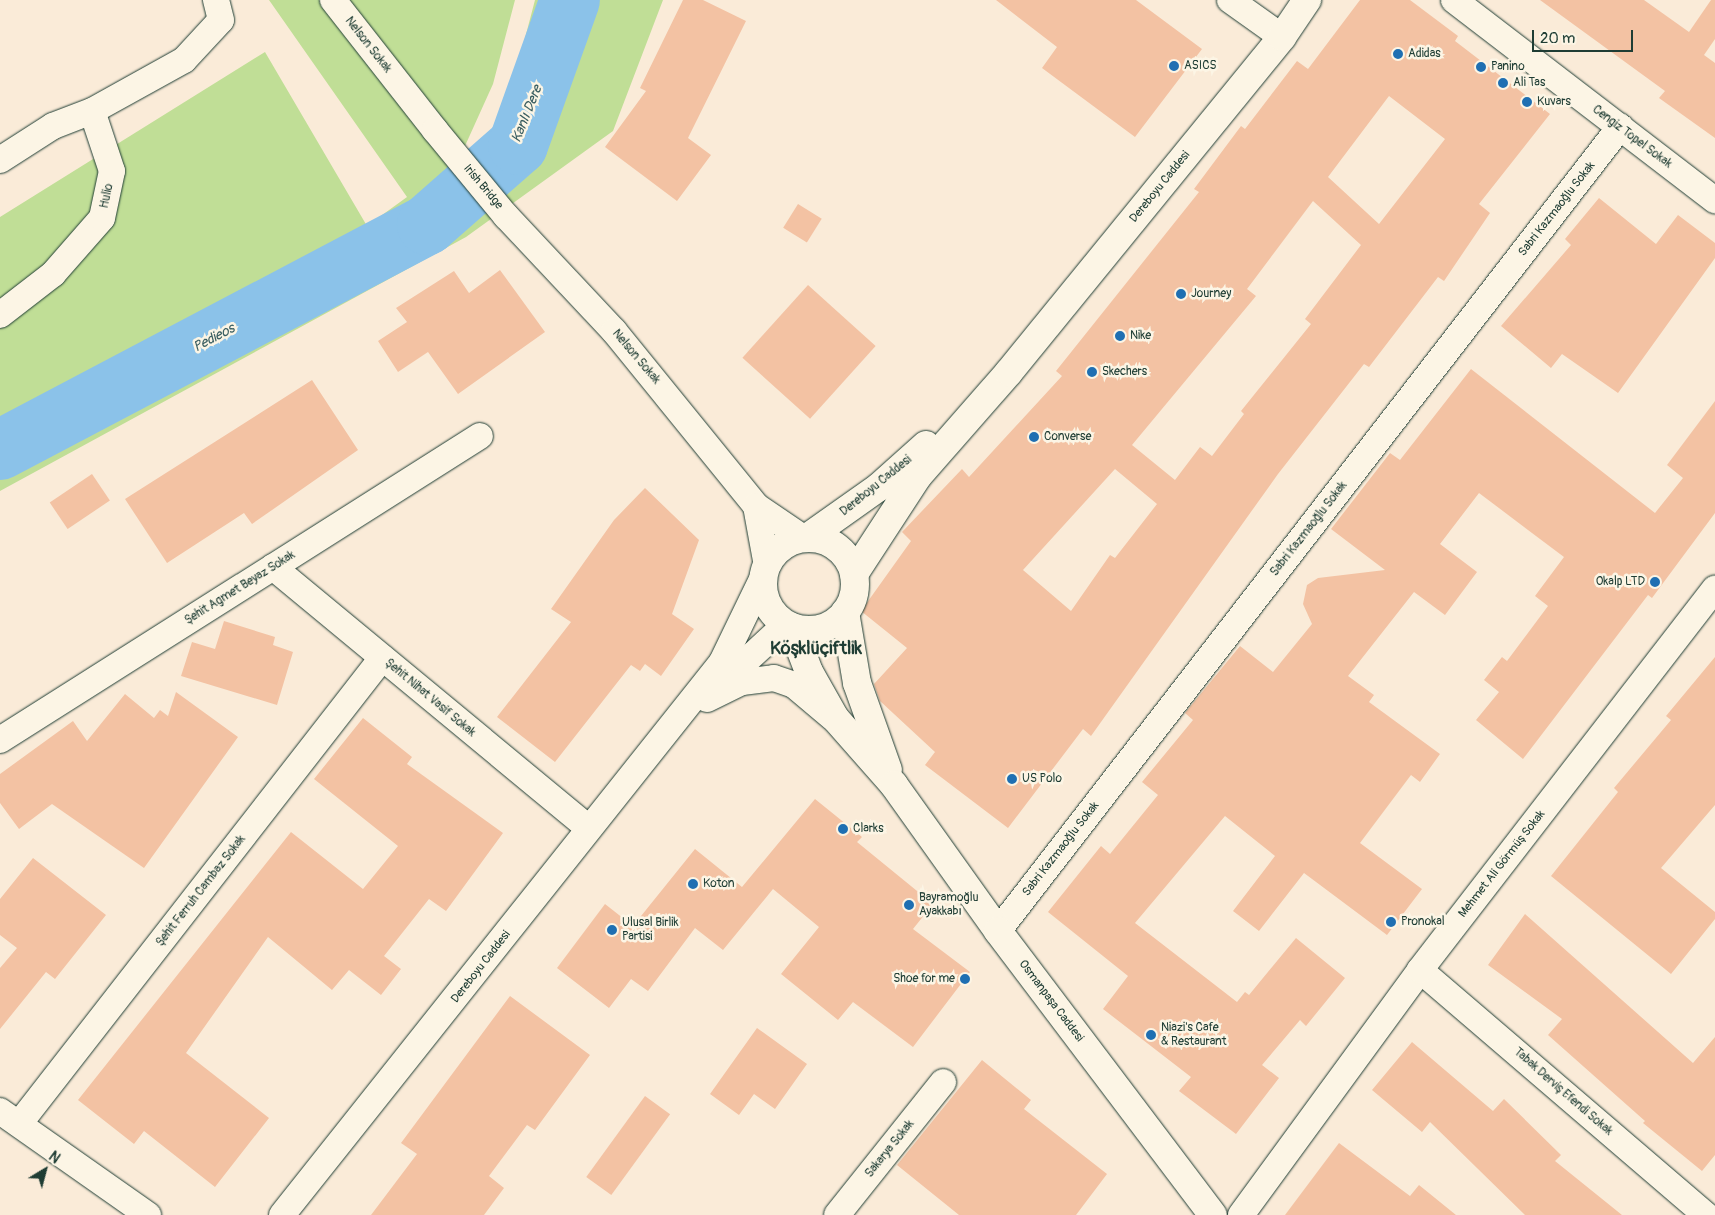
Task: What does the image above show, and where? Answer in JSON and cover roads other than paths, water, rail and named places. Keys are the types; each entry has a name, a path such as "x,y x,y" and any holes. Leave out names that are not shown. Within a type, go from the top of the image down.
{"main road":[{"name":"Dereboyu Caddesi","path":"854,574 918,476 1009,372 1282,37 1307,0"},
{"name":"Dereboyu Caddesi","path":"805,538 879,487 1009,372"},
{"path":"805,538 837,547 844,555 854,574 852,601 845,612 821,628 789,625 767,604 765,571 781,547 805,538"},
{"name":"Osmanpaşa Caddesi","path":"845,612 856,683 894,785"},
{"name":"Osmanpaşa Caddesi","path":"789,625 809,672 840,724 894,785 998,931 1213,1215"}],"street":[{"path":"0,160 53,126 92,111 184,60 221,20 216,0"},
{"name":"Nelson Sokak","path":"333,0 459,159"},
{"path":"1230,0 1282,37"},
{"name":"Cengiz Topel Sokak","path":"1454,0 1715,200"},
{"name":"Hulio","path":"0,316 53,274 102,218 112,171 92,111"},
{"name":"Sabri Kazmaoğlu Sokak","path":"998,931 1620,127"},
{"name":"Irish Bridge","path":"459,159 506,216"},
{"name":"Nelson Sokak","path":"506,216 614,331 756,506 805,538"},
{"name":"Şehit Agmet Beyaz Sokak","path":"0,740 480,436"},
{"name":"Nelson Sokak","path":"756,506 765,571"},
{"name":"Şehit Nihat Vasif Sokak","path":"273,567 588,828"},
{"name":"Dereboyu Caddesi","path":"282,1215 483,966 588,828 722,662 765,571"},
{"name":"Mehmet Ali Görmüş Sokak","path":"1241,1215 1420,970 1715,589"},
{"name":"Dereboyu Caddesi","path":"677,717 707,698 789,625"},
{"name":"Şehit Ferruh Cambaz Sokak","path":"10,1117 382,658"},
{"path":"707,698 742,682 764,678 784,680 805,693 840,724"},
{"name":"Tabak Derviş Efendi Sokak","path":"1420,970 1706,1215"},
{"name":"Sakarya Sokak","path":"837,1215 943,1082"},
{"path":"10,1117 148,1215"}],"waterway":[{"name":"Pedieos","path":"0,450 427,225 518,145 570,0"}],"place":[{"name":"Adidas","path":"1398,54"},
{"name":"ASICS","path":"1174,66"},
{"name":"Panino","path":"1481,67"},
{"name":"Ali Tas","path":"1503,83"},
{"name":"Kuvars","path":"1527,102"},
{"name":"Journey","path":"1181,294"},
{"name":"Nike","path":"1120,336"},
{"name":"Skechers","path":"1092,372"},
{"name":"Converse","path":"1034,437"},
{"name":"Okalp LTD","path":"1655,582"},
{"name":"US Polo","path":"1012,779"},
{"name":"Clarks","path":"843,829"},
{"name":"Koton","path":"693,884"},
{"name":"Bayramoğlu Ayakkabı","path":"909,905"},
{"name":"Pronokal","path":"1391,922"},
{"name":"Ulusal Birlik Partisi","path":"612,930"},
{"name":"Shoe for me","path":"965,979"},
{"name":"Niazi's Cafe & Restaurant","path":"1151,1035"}],"district":[{"name":"Köşklüçiftlik","path":"816,649"}],"water label":[{"name":"Kanlı Dere","path":"527,114"}]}
